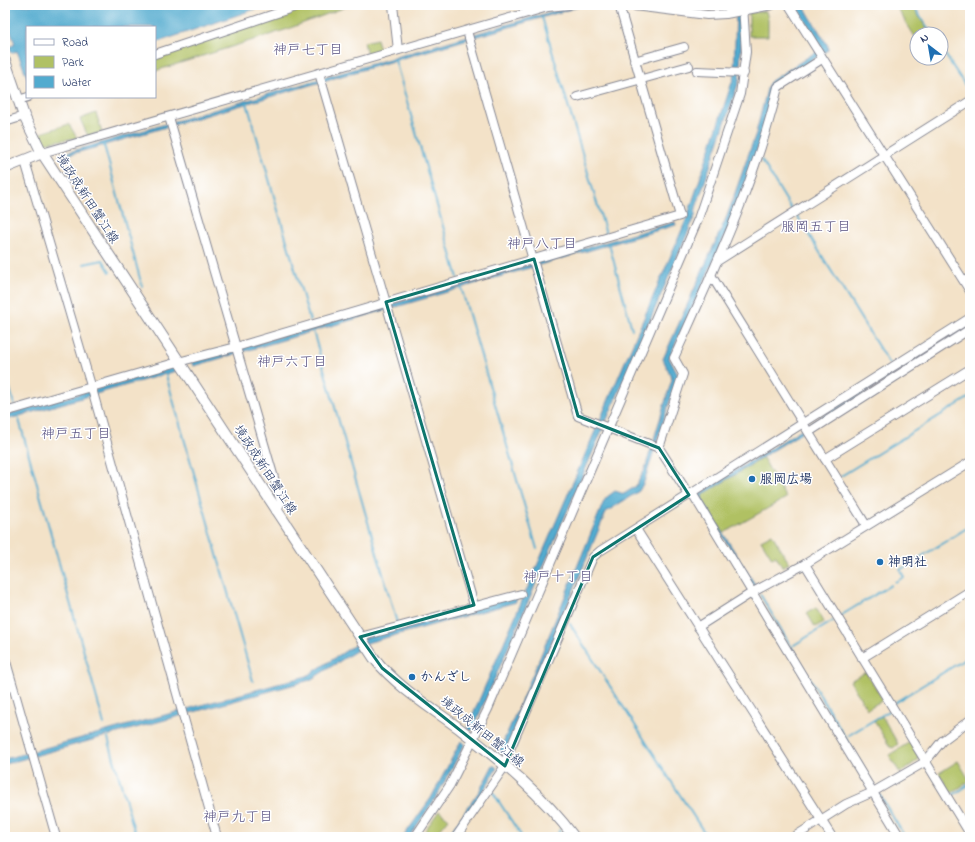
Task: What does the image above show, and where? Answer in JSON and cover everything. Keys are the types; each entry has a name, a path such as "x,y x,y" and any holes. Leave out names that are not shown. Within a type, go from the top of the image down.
{"main road":[{"name":"境政成新田蟹江線","path":"5,61 23,99 24,116 42,153 367,648 382,668 395,680 505,766 544,802 574,837"},
{"path":"5,168 42,153"}],"street":[{"path":"156,54 301,5"},
{"path":"393,5 398,50"},
{"path":"42,153 170,121 321,78 398,50 468,35 548,7 568,5"},
{"path":"5,412 92,390 178,362 237,350 534,262 680,216 619,5"},
{"path":"626,5 707,15 772,5"},
{"path":"789,5 970,292"},
{"path":"415,837 450,785 488,709 606,428 698,219 732,121 743,73 746,33 741,9"},
{"path":"468,35 578,416 656,447 691,494 753,592 900,837"},
{"path":"634,61 684,47"},
{"path":"656,447 683,374 674,358 736,219 769,125 778,87 820,55"},
{"path":"577,97 639,78 688,66"},
{"path":"697,71 743,73"},
{"path":"321,78 474,605"},
{"path":"718,260 970,102"},
{"path":"5,122 24,116"},
{"path":"170,121 281,502 276,511"},
{"path":"25,161 92,390 217,837"},
{"path":"711,275 810,432 866,525"},
{"path":"456,837 505,766 507,756 589,564 600,551 970,318"},
{"path":"810,432 970,329"},
{"path":"826,459 970,369"},
{"path":"698,627 753,592 805,564 970,462"},
{"path":"636,529 832,837"},
{"path":"805,564 970,834"},
{"path":"862,658 970,591"},
{"path":"360,637 474,605 521,594"},
{"path":"5,658 56,837"},
{"path":"794,837 846,804 873,792 925,762 942,741 970,720"}],"highlighted area":[{"path":"534,259 578,416 659,448 689,495 593,557 505,766 382,668 360,637 474,605 386,302"}],"green space":[{"path":"307,5 351,5 285,30 156,71 156,56"},
{"path":"895,5 912,5 925,26 909,26 909,27"},
{"path":"766,11 768,19 768,36 749,36 749,13"},
{"path":"377,39 381,53 367,56 364,42"},
{"path":"96,113 102,132 88,136 80,119"},
{"path":"69,124 77,138 43,143 41,133"},
{"name":"服岡広場","path":"763,458 786,498 724,533 703,501 702,495"},
{"path":"772,534 789,563 782,567 776,556 772,558 761,540"},
{"path":"816,608 824,622 815,627 807,613"},
{"path":"866,672 883,700 867,709 850,681"},
{"path":"882,716 898,744 893,748 890,747 874,721"},
{"path":"910,742 919,757 918,760 900,773 889,755"},
{"path":"958,761 970,781 951,793 939,773"},
{"path":"439,811 449,819 434,837 425,830"}],"water":[{"path":"5,5 267,5 156,43 156,26 26,26 26,74 17,51 12,53 9,47 15,44 5,16"},
{"path":"730,5 741,5 742,35 739,81 696,208 695,216 472,731 467,728 687,218 734,76 736,8"},
{"path":"803,5 828,46 828,50 773,85 766,125 733,218 669,358 678,375 644,482 639,491 606,512 505,755 499,752 541,655 604,501 615,491 624,494 636,486 645,469 672,379 663,359 727,216 756,133 768,85 771,81 822,48 796,6"},
{"path":"578,7 101,146 60,157 59,155 554,11"},
{"path":"675,222 676,225 194,366 191,362"},
{"path":"970,323 970,327 702,495 703,501 756,586 754,587 698,497 700,493"},
{"path":"174,367 176,371 5,420 5,415"},
{"path":"517,596 516,602 370,642 310,680 5,764 5,759 307,676 367,637"},
{"path":"461,741 465,744 435,799 409,837 403,837 431,798"},
{"path":"493,765 497,768 477,802 452,837 447,837 480,790"}],"waterway":[{"path":"913,5 927,26"},
{"path":"542,17 606,234"},
{"path":"395,60 458,278"},
{"path":"949,60 970,93"},
{"path":"247,103 310,321"},
{"path":"104,145 142,286"},
{"path":"761,159 792,210"},
{"path":"796,214 889,364"},
{"path":"609,244 632,329"},
{"path":"84,264 103,260 110,272"},
{"path":"461,287 537,549"},
{"path":"313,331 397,623"},
{"path":"5,371 14,404"},
{"path":"166,375 253,681"},
{"path":"841,476 970,397"},
{"path":"18,416 104,724"},
{"path":"895,582 904,577 900,570 970,526"},
{"path":"840,616 891,585"},
{"path":"760,594 874,786"},
{"path":"794,645 833,621"},
{"path":"570,624 707,837"},
{"path":"894,703 970,656"},
{"path":"849,735 889,711"},
{"path":"108,738 136,837"},
{"path":"953,795 970,784"},
{"path":"492,791 522,837"},
{"path":"879,794 905,837"},
{"path":"556,837 560,830"}],"place":[{"name":"服岡広場","path":"752,479"},
{"name":"神明社","path":"880,562"},
{"name":"かんざし","path":"412,677"}],"district":[{"name":"神戸七丁目","path":"308,50"},
{"name":"服岡五丁目","path":"816,227"},
{"name":"神戸八丁目","path":"542,244"},
{"name":"神戸六丁目","path":"292,362"},
{"name":"神戸五丁目","path":"76,434"},
{"name":"神戸十丁目","path":"558,577"},
{"name":"神戸九丁目","path":"238,817"}]}
